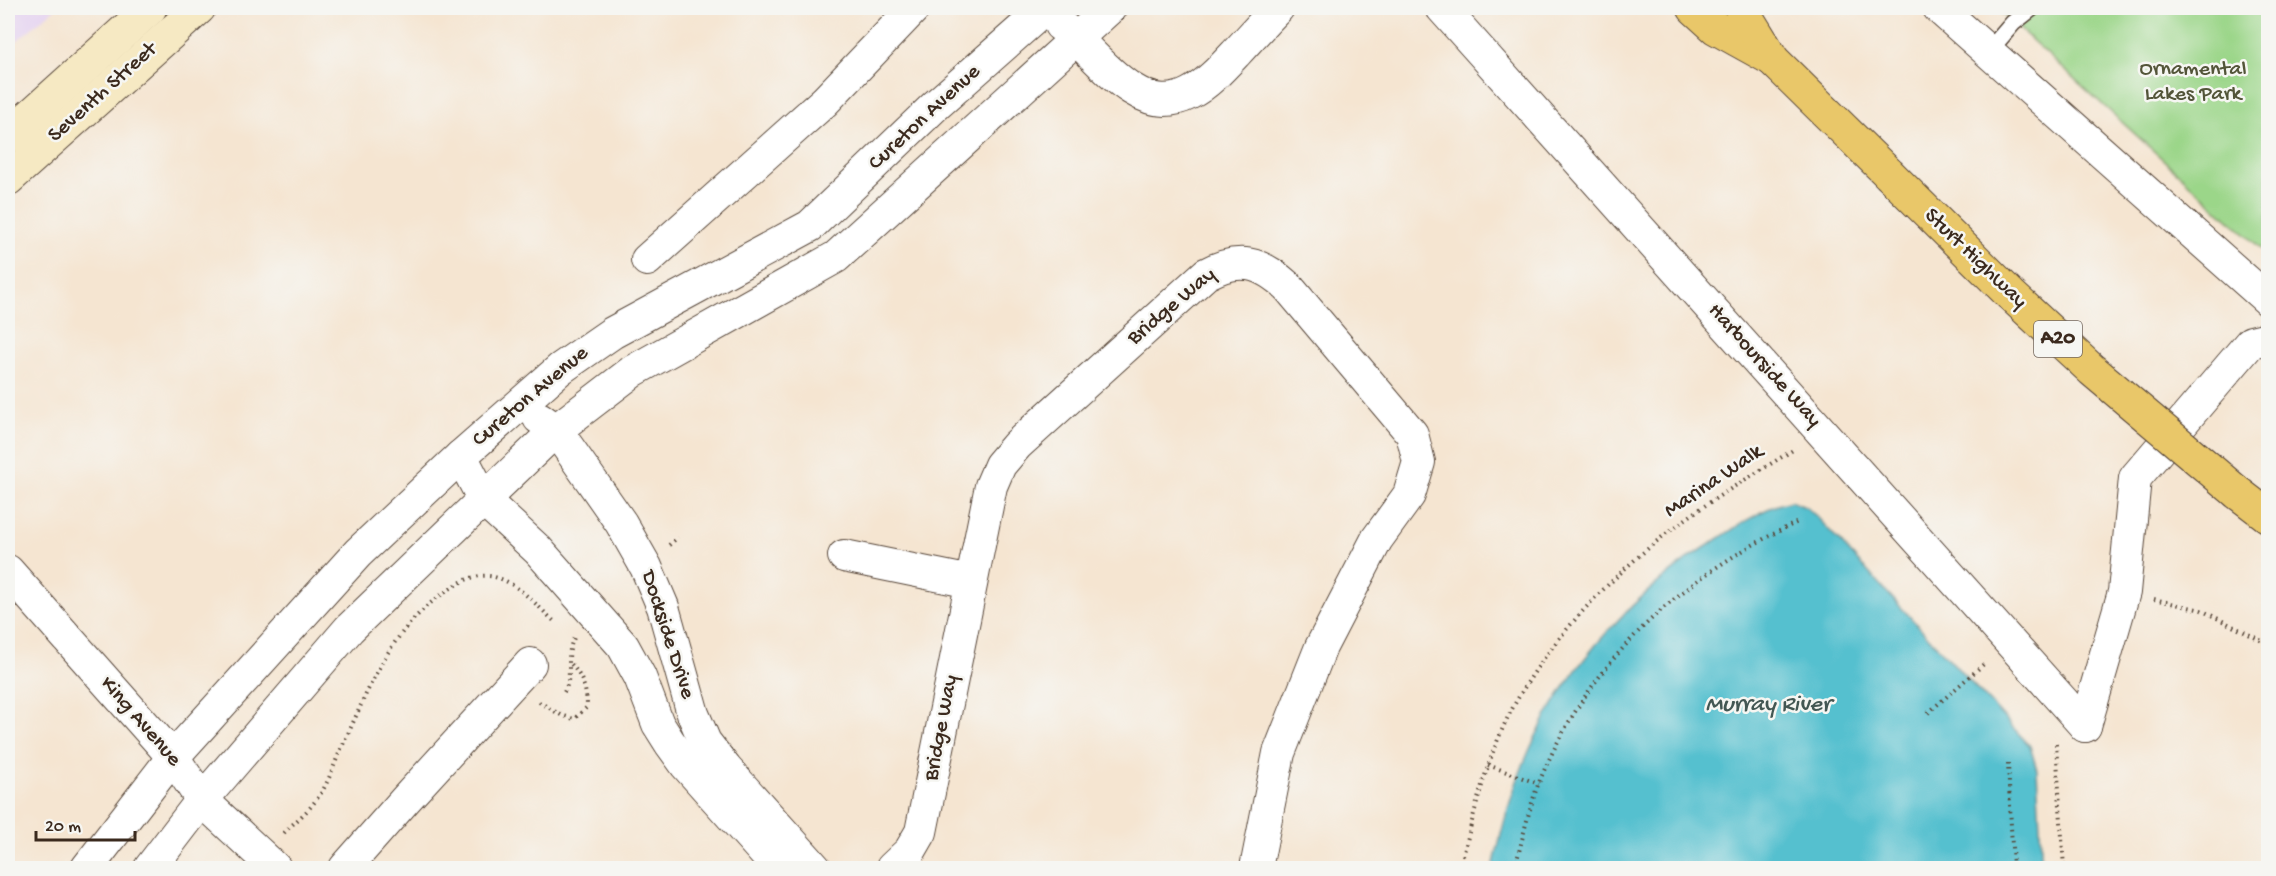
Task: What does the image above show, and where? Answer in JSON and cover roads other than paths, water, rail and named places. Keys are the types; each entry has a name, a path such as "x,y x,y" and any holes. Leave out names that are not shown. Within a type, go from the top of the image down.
{"highway":[{"name":"Sturt Highway","path":"1694,8 1716,28 1773,60"},
{"name":"Sturt Highway","path":"1741,8 1773,60 2011,295 2092,370 2268,516"}],"main road":[{"name":"Seventh Street","path":"8,136 150,8"},
{"name":"Seventh Street","path":"8,179 199,8"}],"street":[{"path":"647,260 825,101 914,8"},
{"name":"Cureton Avenue","path":"150,868 202,800 349,629 556,430 633,371 836,257 1110,8"},
{"path":"1042,9 1132,89 1157,98 1177,99 1196,91 1210,80 1278,8"},
{"name":"Harbourside Way","path":"1442,8 2085,726 2124,592 2135,477 2251,342 2268,338"},
{"path":"1939,8 2268,300"},
{"name":"Cureton Avenue","path":"87,868 173,757 358,553 461,456 560,369 612,333 810,226 934,106 1042,9"},
{"name":"Bridge Way","path":"892,868 910,851 921,832 991,486 1000,465 1017,445 1206,274 1221,265 1240,263 1258,266 1273,273 1288,287 1412,434 1419,462 1409,495 1377,539 1321,647 1279,753 1256,868"},
{"name":"Dockside Drive","path":"518,405 556,430 621,523 646,567 663,607 693,714 705,742 726,769 815,868"},
{"name":"Dockside Drive","path":"461,456 484,500 538,550 623,646 635,665 658,724 669,743 778,868"},
{"path":"843,556 971,582"},
{"name":"King Avenue","path":"8,571 173,757 202,800 269,863"},
{"path":"345,868 520,674"}],"lane":[{"path":"1988,52 2013,23 2032,8"}],"water":[{"name":"Murray River","path":"1791,501 1807,508 1817,517 2030,746 2037,770 2042,868 1493,868 1508,809 1529,751 1545,719 1585,658 1633,605 1660,581 1753,517 1771,507"}],"park label":[{"name":"Ornamental Lakes Park","path":"2193,82"}]}
